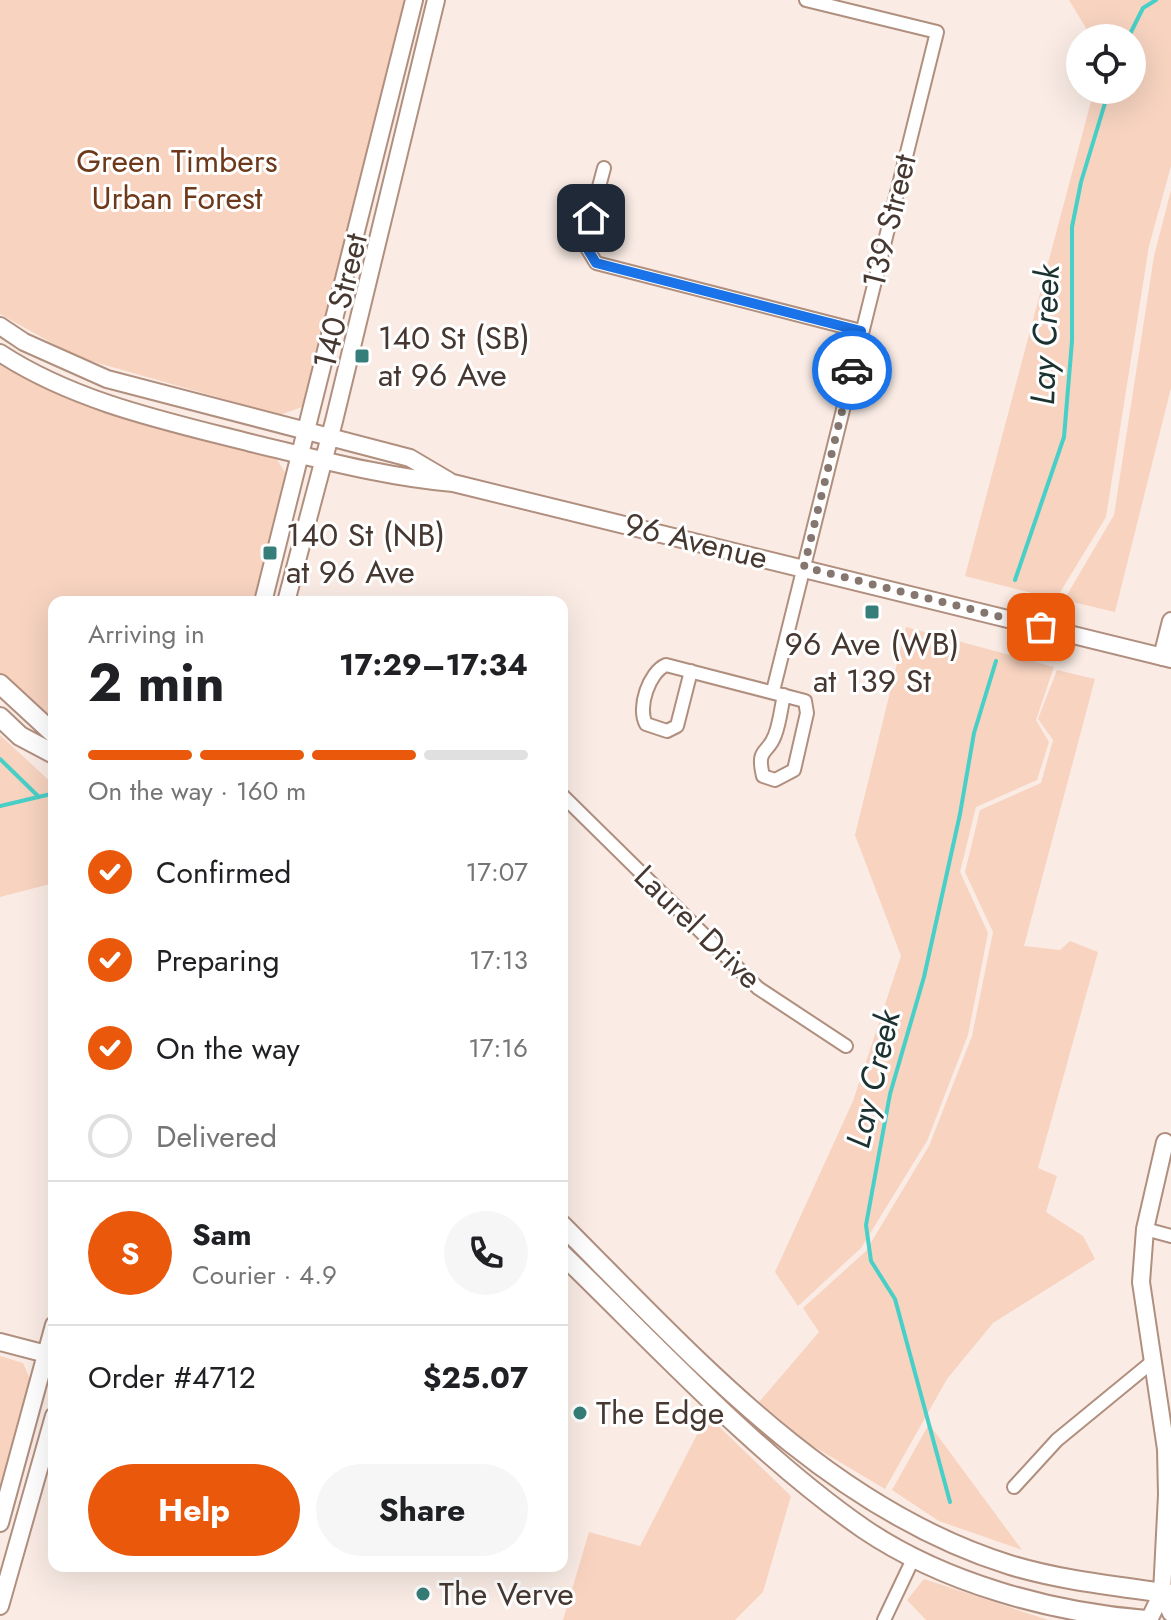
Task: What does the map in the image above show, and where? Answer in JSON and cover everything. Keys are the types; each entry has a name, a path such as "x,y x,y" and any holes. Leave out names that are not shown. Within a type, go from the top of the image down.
{"main road":[{"name":"140 Street","path":"265,596 414,0"},
{"name":"140 Street","path":"290,596 436,0"},
{"name":"96 Avenue","path":"0,326 24,342 107,379 410,458 453,483"},
{"name":"96 Avenue","path":"0,353 59,385 110,405 301,455 394,478 453,483 1166,658"},
{"path":"1166,658 1171,621"},
{"path":"0,684 48,728"},
{"path":"0,717 33,745 48,751"},
{"path":"1165,1142 1145,1229 1141,1282 1166,1449 1166,1594 1171,1613"},
{"path":"568,1231 750,1408 849,1488 938,1537 1009,1564 1074,1580 1166,1594"},
{"path":"568,1260 814,1490 865,1530 914,1557 1017,1597 1080,1611 1148,1620 1166,1594"},
{"path":"0,1342 48,1354"},
{"path":"0,1523 48,1362"},
{"path":"0,1606 48,1437"}],"street":[{"name":"139 Street","path":"779,693 805,701 807,713 794,770 775,780 763,776 760,764 763,749 774,738 779,693 804,567 937,32 806,0"},
{"path":"604,168 584,243 596,263 861,331"},
{"path":"691,671 677,726 667,731 646,724 643,708 653,674 666,665 691,671 779,693"},
{"name":"Laurel Drive","path":"568,801 758,988 846,1046"},
{"path":"1145,1229 1171,1236"},
{"path":"1014,1487 1057,1440 1152,1362"},
{"path":"884,1620 914,1557"}],"green space":[{"name":"Green Timbers Urban Forest","path":"0,0 404,0 302,407 280,415 77,357 0,314"},
{"path":"1069,0 1171,0 1171,166 1149,246 1106,517 1056,599 965,576 1090,104 1146,104 1146,24 1084,24"},
{"path":"1171,190 1171,388 1115,612 1064,600 1114,515 1154,256"},
{"path":"0,364 32,382 100,409 276,458 286,474 255,596 48,596 48,718 0,673"},
{"path":"906,627 1054,667 1036,720 1049,742 1037,780 976,807 960,872 988,933 968,1035 927,1141 861,1248 798,1306 775,1272 853,1101 901,956 855,835"},
{"path":"1057,670 1095,679 1024,946 1060,950 1070,941 1098,952 1038,1168 1057,1176 1046,1212 1083,1236 1095,1259 993,1323 947,1379 885,1489 806,1442 759,1402 819,1332 803,1308 866,1251 929,1146 972,1036 993,932 965,872 980,810 1041,783 1053,740 1038,719"},
{"path":"0,735 48,779 48,885 0,897"},
{"path":"0,1356 23,1363 30,1379 0,1488"},
{"path":"707,1415 791,1496 763,1592 735,1620 563,1620 589,1532 640,1546"},
{"path":"929,1424 1022,1550 939,1521 892,1490"},
{"path":"924,1579 1048,1620 926,1620 907,1600"}],"waterway":[{"name":"Lay Creek","path":"1135,24 1143,8 1156,0"},
{"name":"Lay Creek","path":"1015,580 1064,437 1072,341 1072,227 1081,182 1105,104"},
{"name":"Lay Creek","path":"950,1502 895,1299 871,1261 866,1225 890,1094 924,977 960,814 974,733 996,661"},
{"path":"0,759 39,797"},
{"path":"0,806 48,795"}],"way so far":[{"path":"852,370 804,567 1041,627"}],"place":[{"name":"140 St (SB) at 96 Ave","path":"362,356"},
{"name":"140 St (NB) at 96 Ave","path":"270,553"},
{"name":"96 Ave (WB) at 139 St","path":"872,612"},
{"name":"The Edge","path":"580,1413"},
{"name":"The Verve","path":"423,1594"}],"route":[{"path":"591,218 584,243 596,263 861,331 852,370"}]}
